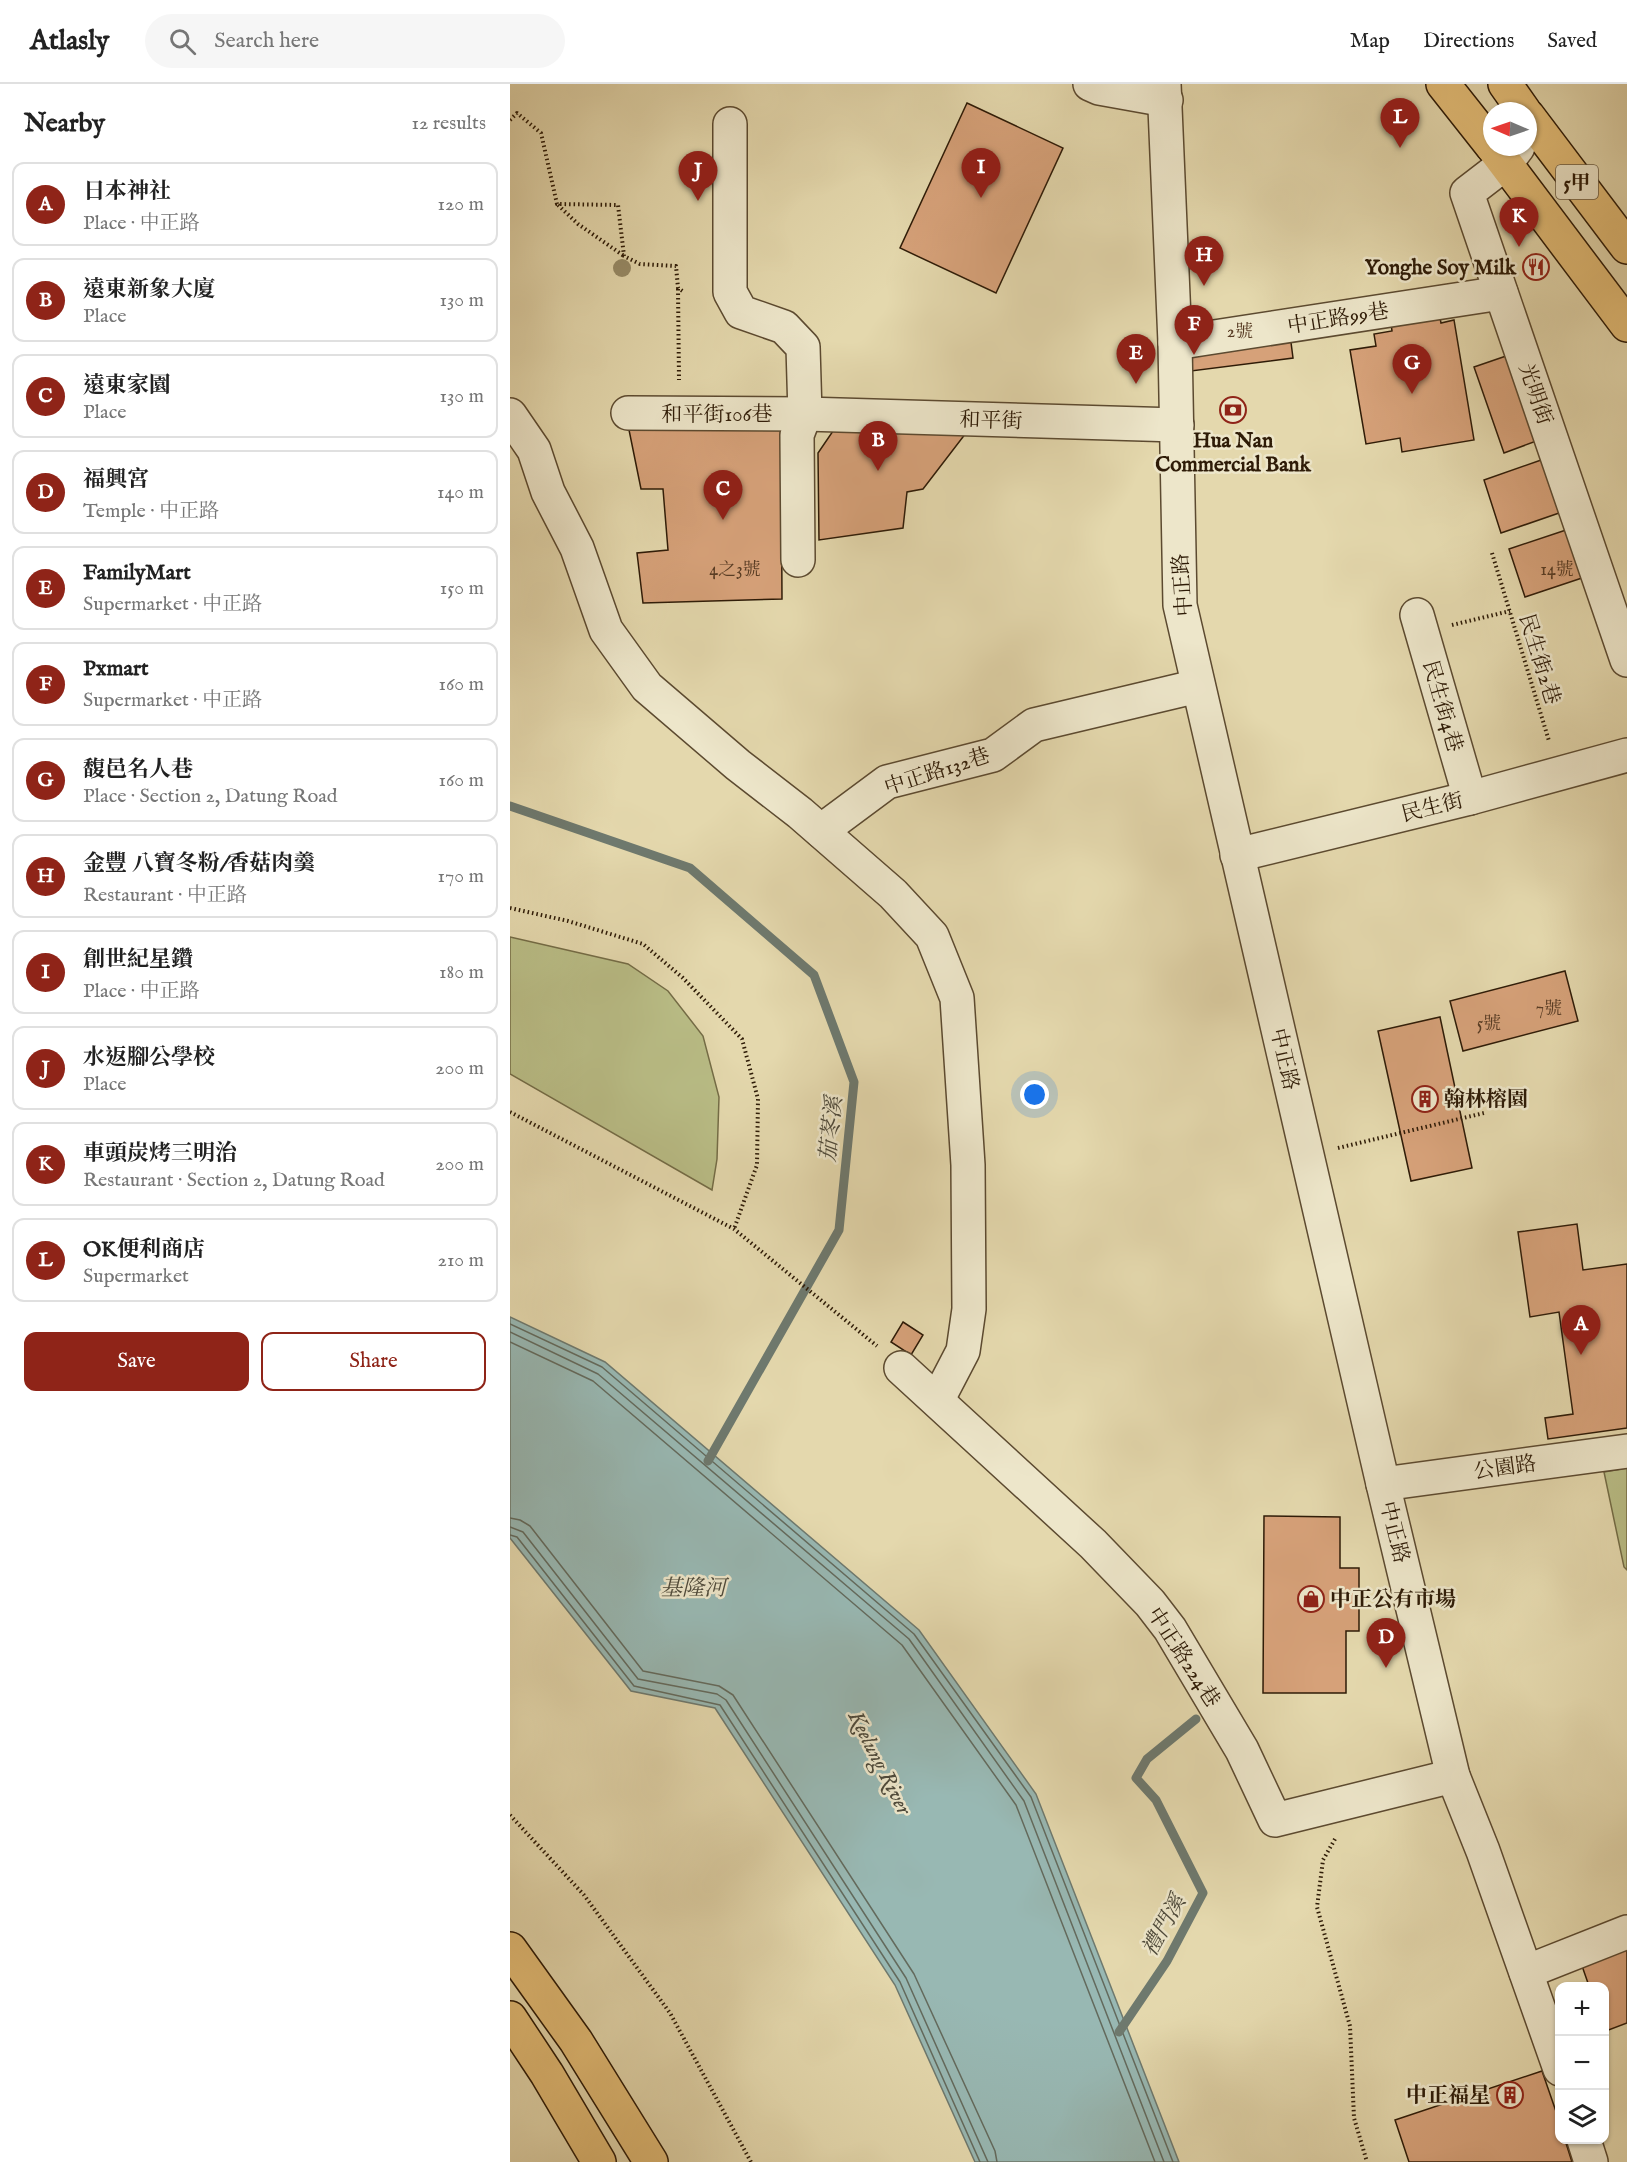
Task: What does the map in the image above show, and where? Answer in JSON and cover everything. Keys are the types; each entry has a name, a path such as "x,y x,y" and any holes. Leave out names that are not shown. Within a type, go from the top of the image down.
{"main road":[{"name":"5甲","path":"1443,84 1483,113"},
{"name":"5甲","path":"1505,84 1508,102"},
{"name":"5甲","path":"1527,156 1627,325"},
{"name":"5甲","path":"1535,156 1627,247"},
{"path":"510,1949 576,2041 651,2162"},
{"path":"510,2018 547,2074 599,2162"}],"street":[{"name":"中正路","path":"1090,84 1099,88 1165,92 1175,332 1180,605 1383,1484 1454,1776 1555,2055"},
{"path":"730,124 730,292 741,312 784,327 803,347 805,414 797,435 798,560"},
{"name":"光明街","path":"1498,156 1467,193 1627,660"},
{"path":"1175,332 1498,283"},
{"name":"和平街106巷","path":"628,413 805,414"},
{"name":"和平街","path":"805,414 1177,425"},
{"path":"510,415 534,450 548,492 577,548 606,630 647,687 821,831 893,894 932,936 957,998 968,1165 969,1309 963,1351 938,1399"},
{"name":"民生街4巷","path":"1420,625 1470,798"},
{"name":"中正路132巷","path":"821,831 887,782 993,755 1034,725 1198,686"},
{"name":"民生街","path":"1237,855 1470,798 1627,755"},
{"name":"中正路224巷","path":"901,1368 938,1399 1093,1544 1150,1603 1170,1629 1242,1750 1275,1820 1454,1776"},
{"name":"公園路","path":"1383,1484 1627,1451"},
{"path":"1526,1972 1627,1932"},
{"path":"1586,2144 1591,2162"}],"path":[{"path":"510,120 517,113 541,133 557,204 578,224 624,256 640,264 676,266 678,391"},
{"path":"557,204 618,206 624,256"},
{"path":"678,288 684,292"},
{"name":"民生街2巷","path":"1492,553 1559,774"},
{"path":"1420,625 1464,621 1510,611"},
{"path":"510,908 568,921 643,944 683,978 742,1039 758,1099 757,1165 734,1229"},
{"path":"510,1112 734,1229 867,1338"},
{"path":"1308,1156 1484,1113"},
{"path":"1342,1803 1344,1822 1323,1860 1317,1907 1350,2026 1354,2118 1367,2162"},
{"path":"510,1815 585,1895 670,2013 751,2162"}],"green space":[{"path":"510,937 628,964 668,991 703,1036 719,1097 717,1159 712,1190 510,1074"},
{"path":"1627,1468 1627,1570 1624,1567 1604,1472"}],"water":[{"name":"基隆河","path":"510,1317 605,1362 919,1630 1036,1794 1179,2162 975,2162 895,1985 715,1708 631,1691 510,1538"}],"building":[{"path":"967,103 1063,148 996,293 900,248"},
{"path":"1434,287 1441,323 1454,320 1474,440 1402,452 1400,438 1366,444 1350,350 1376,346 1374,334 1392,331 1387,295"},
{"path":"1287,311 1293,358 1191,371 1185,324"},
{"path":"1509,355 1539,440 1504,453 1474,367"},
{"path":"781,424 782,599 643,603 637,553 668,550 663,489 641,489 628,425"},
{"path":"833,431 966,433 923,489 907,492 903,528 819,540 818,453"},
{"path":"1544,459 1562,512 1501,533 1484,480"},
{"path":"1569,529 1585,577 1525,597 1509,549"},
{"name":"翰林榕園","path":"1565,971 1578,1021 1463,1051 1450,1001"},
{"name":"翰林榕園","path":"1440,1017 1472,1168 1411,1181 1378,1031"},
{"path":"1577,1224 1583,1270 1627,1264 1627,1428 1548,1439 1545,1418 1573,1414 1559,1312 1530,1317 1518,1232"},
{"path":"903,1322 923,1335 911,1355 891,1342"},
{"name":"中正公有市場","path":"1264,1516 1340,1517 1340,1568 1359,1568 1359,1631 1346,1631 1346,1693 1263,1693"},
{"path":"1627,1946 1627,2023 1609,2030 1609,1982 1588,1982 1581,1963"},
{"name":"中正福星","path":"1542,2071 1555,2109 1555,2144 1566,2144 1572,2162 1409,2162 1395,2120"}],"waterway":[{"name":"茄苳溪","path":"510,806 690,868 814,975 854,1082 839,1230 708,1461"},
{"name":"禮門溪","path":"1119,2032 1167,1961 1203,1893 1156,1800 1136,1778 1147,1759 1196,1719"}],"place":[{"name":"OK便利商店","path":"1400,148"},
{"name":"創世紀星鑽","path":"981,198"},
{"name":"水返腳公學校","path":"698,201"},
{"name":"車頭炭烤三明治","path":"1519,247"},
{"name":"Yonghe Soy Milk","path":"1536,267"},
{"name":"金豐 八寶冬粉/香菇肉羹","path":"1204,286"},
{"name":"Pxmart","path":"1194,355"},
{"name":"FamilyMart","path":"1136,384"},
{"name":"馥邑名人巷","path":"1412,394"},
{"name":"Hua Nan Commercial Bank","path":"1233,410"},
{"name":"遠東新象大廈","path":"878,471"},
{"name":"遠東家園","path":"723,520"},
{"name":"翰林榕園","path":"1425,1099"},
{"name":"日本神社","path":"1581,1355"},
{"name":"中正公有市場","path":"1311,1599"},
{"name":"福興宮","path":"1386,1668"},
{"name":"中正福星","path":"1510,2095"}],"water label":[{"name":"Keelung River","path":"881,1762"}]}
